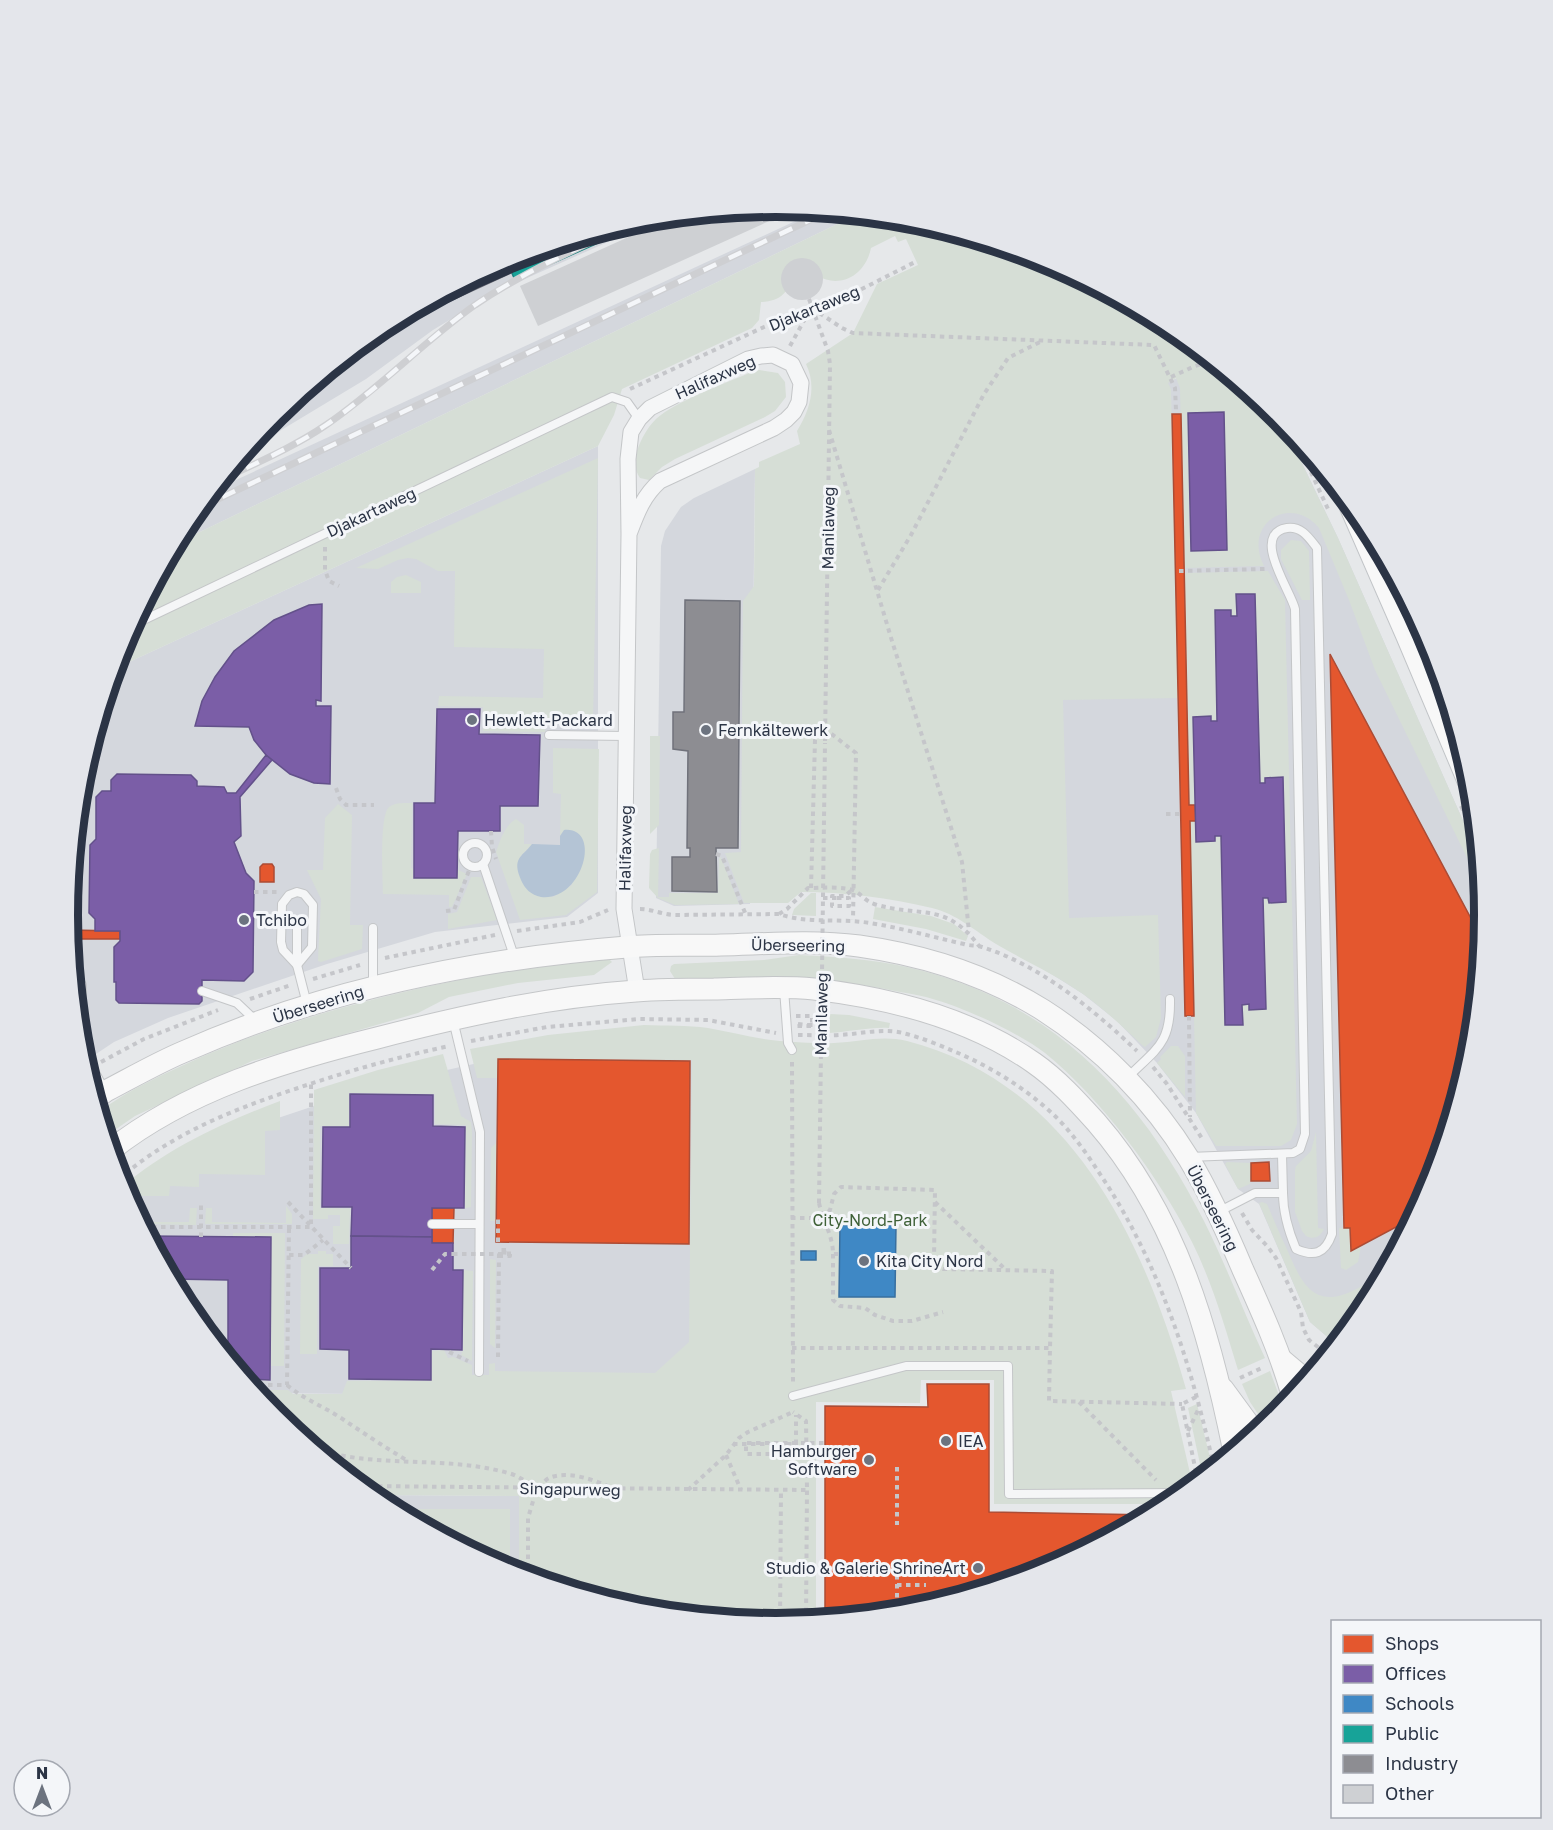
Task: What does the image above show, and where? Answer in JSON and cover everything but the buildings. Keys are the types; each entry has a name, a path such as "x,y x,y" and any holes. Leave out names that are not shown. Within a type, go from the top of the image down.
{"main road":[{"path":"1368,545 1453,741"}],"street":[{"name":"Halifaxweg","path":"629,534 641,502 654,485 774,428 794,412 799,402 801,383 792,364 773,355 748,359 650,408 639,418 631,432 628,459 624,909 637,991"},
{"name":"Überseering","path":"102,1094 183,1052 258,1022 373,987 461,967 629,947 804,944 857,946 908,955 960,969 1041,1009 1081,1036 1126,1079 1158,1116 1188,1158 1218,1212 1275,1363 1289,1390"},
{"path":"117,1145 131,1134 191,1101 255,1073 335,1048 452,1019 546,1001 637,991 784,988 812,989 857,996 934,1013 989,1036 1036,1064 1077,1101 1117,1146 1152,1199 1178,1252 1203,1323 1221,1386 1232,1444"},
{"path":"1275,1363 1301,1377"},
{"path":"1221,1386 1251,1427"}],"lane":[{"path":"612,397 627,402 639,418"},
{"name":"Djakartaweg","path":"144,620 612,397"},
{"path":"1188,1158 1293,1153 1300,1149 1305,1134 1295,609 1293,599 1277,569 1271,549 1272,540 1278,531 1288,528 1299,529 1317,548 1332,1228 1329,1243 1323,1250 1316,1253 1306,1253 1296,1249 1288,1232 1283,1208 1282,1155"},
{"path":"549,735 626,736"},
{"path":"483,864 471,866 464,859 465,848 474,843 489,848 483,864 516,959"},
{"path":"297,892 304,894 313,905 312,947 297,965 283,950 281,942 282,904 289,895 297,892"},
{"path":"297,925 297,965 308,1005"},
{"path":"373,928 373,987"},
{"path":"784,988 788,1043 792,1050"},
{"path":"202,991 237,1003 258,1022"},
{"path":"1126,1079 1162,1043 1168,1033 1171,1020 1170,999"},
{"path":"452,1019 480,1132 479,1369"},
{"path":"1218,1212 1255,1193 1283,1193"},
{"path":"432,1224 479,1224"},
{"path":"793,1396 906,1366 1008,1366 1009,1494 1169,1493"}],"path":[{"name":"Djakartaweg","path":"612,397 812,307 854,293 917,261"},
{"name":"Manilaweg","path":"809,299 828,351 830,364 819,1203 822,1218 832,1239 834,1300 840,1306 865,1308 893,1320 912,1321 943,1312"},
{"path":"788,351 812,307 853,333 1154,345 1175,388 1176,410"},
{"path":"878,591 911,535 984,394 1008,358 1043,341"},
{"path":"1171,377 1205,363"},
{"path":"829,430 891,641 962,862 969,932"},
{"path":"325,552 325,570 329,581 339,586"},
{"path":"1179,571 1277,569"},
{"path":"811,888 815,740 825,729 856,753 853,920"},
{"path":"336,788 340,799 346,805 374,805"},
{"path":"1166,814 1180,814"},
{"path":"716,854 722,856 746,915"},
{"path":"446,911 454,910 471,866"},
{"path":"779,914 788,909 808,888 853,889 872,904 934,913 954,920 969,932 980,946"},
{"path":"823,898 837,898 849,898 849,906 832,906 832,896 845,896 853,889"},
{"path":"254,892 282,892 289,895"},
{"path":"797,1016 812,1017 812,1026 809,1025"},
{"path":"1189,1016 1190,1118"},
{"path":"127,1173 149,1156 228,1112 311,1083 376,1063 547,1027 639,1019 708,1020 787,1034 839,1035 873,1031 898,1032 983,1063 1017,1086 1055,1117 1081,1146 1131,1226 1158,1282 1199,1407 1212,1461"},
{"path":"797,1024 821,1025"},
{"path":"792,1050 791,1218 793,1396 795,1413 796,1444 796,1454 746,1454 746,1443 825,1443"},
{"path":"310,1227 311,1083"},
{"path":"791,1218 822,1218 831,1210 834,1194 841,1187 935,1190 934,1259 936,1266 943,1269 1052,1271 1050,1348"},
{"path":"201,1201 201,1237"},
{"path":"288,1202 351,1268"},
{"path":"935,1202 1006,1270"},
{"path":"498,1218 499,1253"},
{"path":"152,1227 310,1227"},
{"path":"287,1385 289,1227"},
{"path":"289,1255 304,1255 323,1240"},
{"path":"432,1269 445,1254 453,1254 499,1253 510,1256 510,1252 499,1252 498,1357"},
{"path":"833,1254 840,1254"},
{"path":"449,1352 479,1369"},
{"path":"1240,1378 1275,1363"},
{"path":"260,1385 287,1385 304,1399 343,1419 378,1444 409,1461"},
{"path":"1188,1432 1202,1394 1182,1404 1196,1473"},
{"path":"1078,1402 1170,1493"},
{"path":"687,1490 748,1432 795,1413"},
{"path":"795,1413 806,1421 806,1612"},
{"path":"733,1444 796,1444"},
{"path":"334,1455 373,1461 445,1463 491,1469 510,1473 537,1488"},
{"path":"726,1455 741,1490"},
{"path":"897,1467 897,1525"},
{"path":"528,1567 528,1518 537,1488 550,1478 568,1477 593,1480 616,1490"},
{"name":"Singapurweg","path":"375,1486 780,1490"},
{"path":"780,1613 780,1490 807,1490"},
{"path":"897,1575 897,1603"},
{"path":"897,1586 926,1586"}],"shaded area":[{"path":"803,217 845,220 190,537 227,484"},
{"path":"629,232 509,286 476,304 433,330 366,379 265,440 316,390 351,361 388,334 427,310 509,270 596,240"},
{"path":"1197,369 1241,394 1294,445 1338,538 1471,838 1474,869 1474,961 1462,1051 1451,1096 1438,1140 1403,1224 1357,1303 1331,1340 1310,1322 1259,1204 1238,1189 1196,1113 1157,1063 1117,1021 1083,994 1034,963 996,943 1003,398 1168,382"},
{"path":"598,446 598,893 567,917 435,932 327,964 168,1018 114,1042 92,1056 79,961 79,869 91,779 102,734 125,664"},
{"path":"755,469 750,904 674,906 656,898 661,546 665,531 681,507 694,498"},
{"path":"706,1037 701,1359 662,1397 268,1393 222,1340 196,1303 150,1224 136,1194 151,1182 275,1119 368,1088 491,1060"},
{"path":"387,1495 520,1496 519,1564 427,1520"}],"green space":[{"path":"845,220 913,230 957,240 1044,270 1126,310 1165,334 1202,361 1237,390 1293,444 1338,538 1471,838 1474,869 1474,877 1474,872 1375,670 1319,528 1308,518 1296,514 1283,514 1273,518 1264,526 1259,537 1259,551 1264,566 1184,568 1180,388 1176,378 1168,383 1171,389 1178,698 1063,700 1069,918 1158,915 1161,1018 1156,1037 1145,1047 1099,1006 1073,987 941,911 916,904 850,894 817,892 801,892 788,903 744,903 725,853 741,852 743,601 754,586 755,469 759,467 759,462 800,444 797,431 808,407 811,390 806,364 853,333 877,284 918,265 906,239 898,242 895,236 871,248 867,261 860,271 841,281 820,277 810,270 802,259 789,265 789,286 782,296 761,302 759,320 752,328 622,389 614,415 598,446 125,664 150,606 190,537"},
{"path":"759,370 778,373 785,382 786,397 775,411 675,459 662,467 649,480 640,478 636,465 637,451 640,442 656,419 688,399"},
{"path":"598,458 593,723 545,722 545,732 483,731 483,707 438,706 439,696 543,698 544,649 454,647 455,571 438,571 416,559 408,558 378,569 356,568"},
{"path":"1291,540 1301,541 1309,551 1310,600 1302,600 1281,559 1281,550"},
{"path":"1268,571 1285,600 1297,1124 1291,1140 1281,1146 1216,1146 1196,1113 1190,821 1196,821 1196,842 1214,841 1215,836 1221,836 1225,1025 1243,1025 1242,1005 1249,1004 1249,1010 1266,1009 1263,898 1268,898 1269,903 1286,902 1283,777 1265,778 1265,783 1260,783 1255,594 1237,616 1231,616 1231,610 1215,610 1217,721 1211,721 1211,716 1195,805 1189,805 1184,573"},
{"path":"406,575 421,582 421,593 391,593 391,582 397,577"},
{"path":"650,736 660,736 659,825 650,834"},
{"path":"553,748 599,749 597,892 566,915 520,920 496,852 506,829 516,819 524,825 524,844 532,844 519,860 519,875 553,897 572,885 564,831 560,836 561,794 553,793"},
{"path":"412,803 411,868 413,879 457,878 458,870 467,874 452,907 449,907 449,895 383,894 383,834 386,813 394,804"},
{"path":"338,804 352,815 350,925 363,925 362,949 321,962 318,959 321,899 307,870 323,870 325,818"},
{"path":"659,848 658,897 669,897 669,893 718,893 719,858 721,857 739,904 675,905 658,898 649,888 650,854 652,850"},
{"path":"471,877 481,877 497,920 448,929 448,914 457,912"},
{"path":"811,893 816,893 816,916 792,915 794,909"},
{"path":"875,907 931,916 954,924 968,936 966,941 926,929 873,919"},
{"path":"799,955 894,964 958,982 1005,1002 1047,1028 1085,1058 1120,1093 1151,1132 1179,1175 1212,1238 1265,1358 1238,1370 1206,1273 1179,1217 1128,1140 1108,1116 1066,1072 1034,1045 977,1015 918,995 816,980 675,979 670,971 674,964 764,960"},
{"path":"608,958 612,962 594,975 518,983 449,997 418,1013 252,1061 135,1116 112,1132 105,1107 135,1089 230,1045 294,1022 360,1003 496,973"},
{"path":"830,1014 849,1015 890,1023 889,1028 829,1033"},
{"name":"City-Nord-Park","path":"644,1025 700,1027 780,1041 834,1043 897,1039 964,1062 1014,1092 1056,1130 1092,1175 1123,1224 1148,1278 1169,1333 1186,1389 1171,1391 1191,1477 1152,1504 994,1504 994,1380 921,1380 920,1403 816,1402 816,1612 731,1612 685,1608 596,1590 519,1564 519,1496 387,1495 316,1440 265,1390 288,1390 293,1394 342,1394 347,1381 431,1381 432,1351 444,1350 448,1358 453,1357 472,1365 472,1375 489,1375 489,1364 495,1363 495,1371 655,1373 689,1342 692,1060 498,1059 497,1078 477,1078 470,1049 548,1035"},
{"path":"1171,1046 1178,1046 1185,1056 1185,1097 1157,1063"},
{"path":"443,1054 461,1116 471,1122 471,1207 465,1208 466,1125 435,1124 435,1094 349,1093 349,1126 320,1126 320,1208 350,1209 349,1244 333,1244 333,1226 340,1226 340,1215 328,1215 328,1219 313,1219 314,1090 378,1070"},
{"path":"280,1101 280,1130 265,1131 265,1175 199,1174 199,1187 170,1186 169,1196 137,1196 130,1180 140,1173 177,1148 238,1118"},
{"path":"1316,1132 1318,1228 1324,1229 1319,1236 1312,1238 1306,1236 1302,1231 1295,1212 1295,1170 1296,1166 1311,1151"},
{"path":"497,1142 496,1221 490,1221 491,1148"},
{"path":"1227,1162 1251,1163 1250,1184 1238,1189 1225,1164"},
{"path":"1259,1203 1267,1204 1296,1269 1308,1288 1326,1297 1338,1296 1370,1281 1331,1340 1310,1322"},
{"path":"286,1206 292,1214 292,1224 205,1224 206,1208 212,1208 212,1222 286,1223"},
{"path":"190,1208 197,1208 196,1225 150,1224 149,1222 189,1222"},
{"path":"1339,1228 1350,1228 1351,1250 1361,1246 1358,1262 1346,1270 1341,1268"},
{"path":"233,1233 285,1233 284,1366 270,1366 271,1237 233,1236"},
{"path":"318,1251 333,1254 333,1266 318,1266 317,1354 300,1354 301,1259 307,1254 318,1254"},
{"path":"490,1259 496,1260 495,1348 490,1344"},
{"path":"463,1270 473,1271 472,1361 461,1355 463,1350"},
{"path":"1270,1371 1280,1399 1261,1418 1242,1384"},
{"path":"1197,1404 1211,1462 1201,1470 1188,1408"},
{"path":"409,1509 510,1509 510,1560"}],"water":[{"path":"564,830 576,832 583,839 585,851 583,864 577,877 568,888 556,895 541,897 534,895 526,889 518,873 519,859 532,844 560,845 560,836"}],"railway":[{"path":"214,501 815,218"},
{"path":"236,473 288,448 326,425 456,319 495,292 597,240"}],"place":[{"name":"Hewlett-Packard","path":"472,720"},
{"name":"Fernkältewerk","path":"706,730"},
{"name":"Tchibo","path":"244,920"},
{"name":"Kita City Nord","path":"864,1261"},
{"name":"IEA","path":"946,1441"},
{"name":"Hamburger Software","path":"869,1460"},
{"name":"Studio & Galerie ShrineArt","path":"978,1568"}]}
